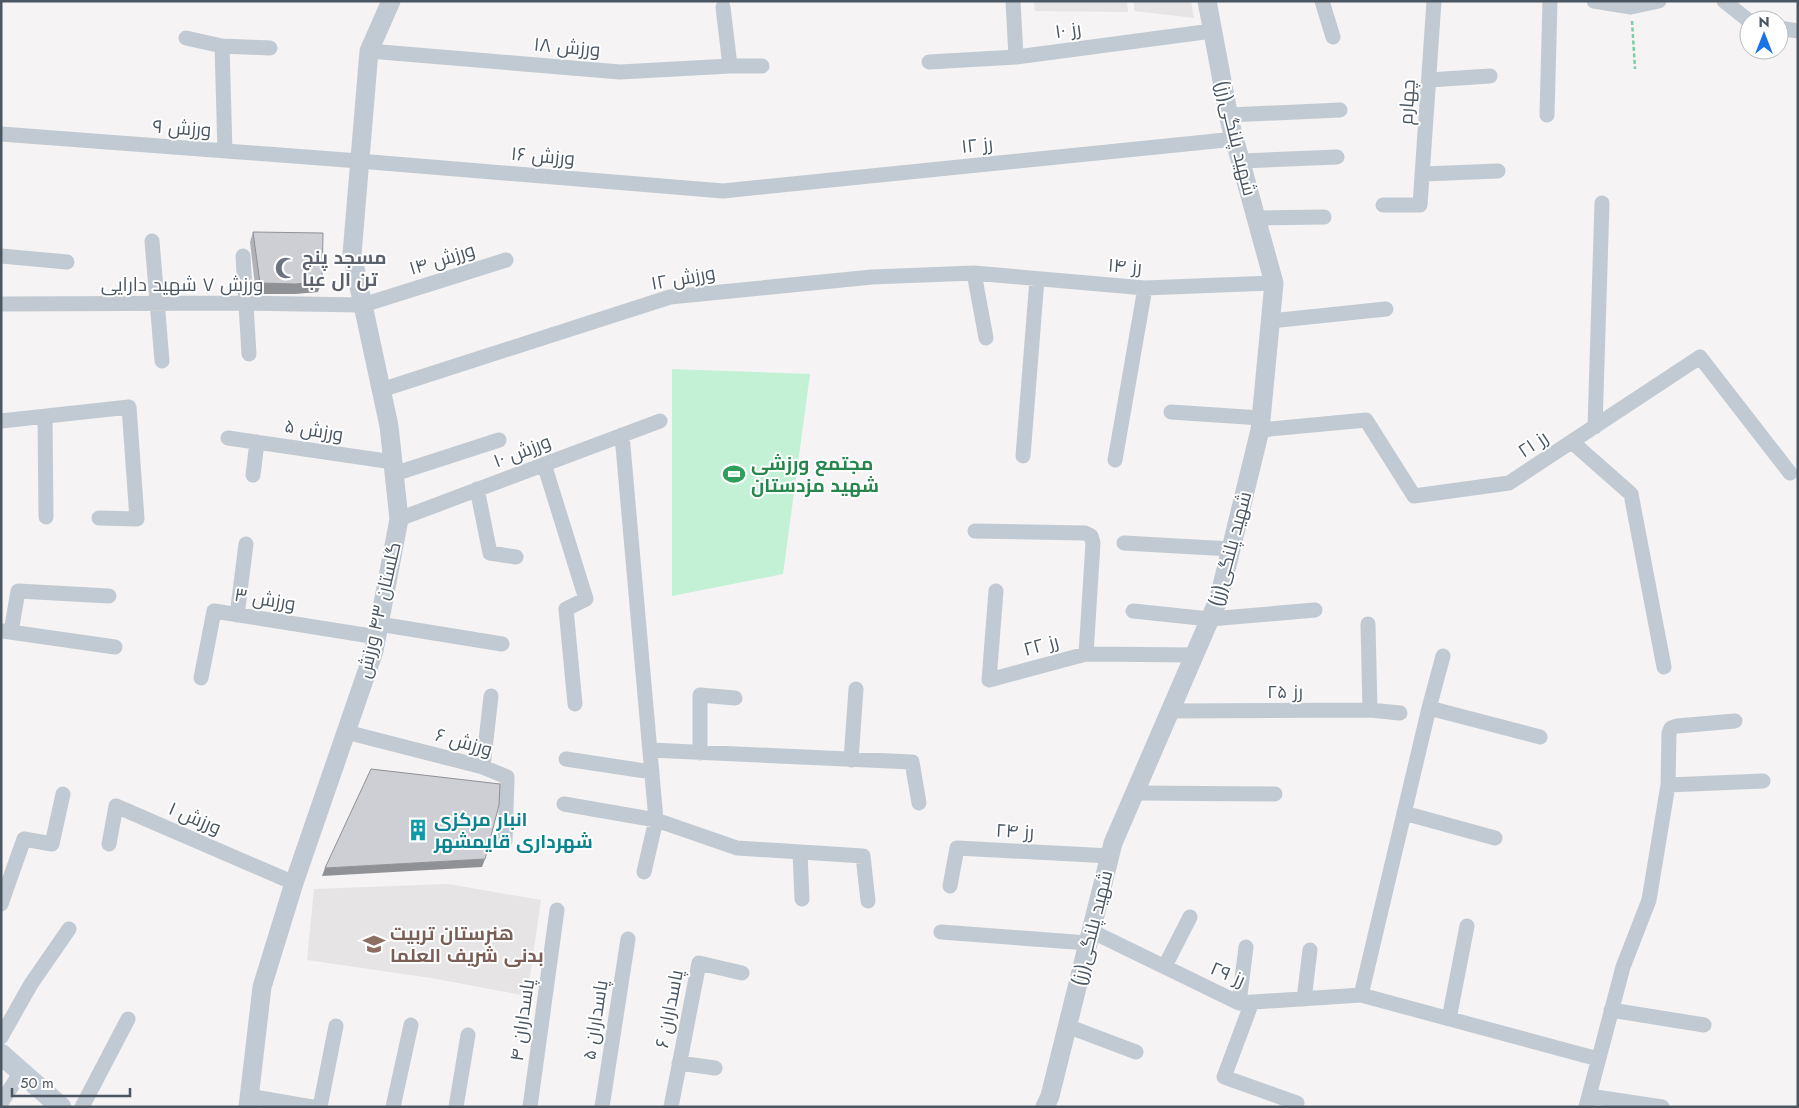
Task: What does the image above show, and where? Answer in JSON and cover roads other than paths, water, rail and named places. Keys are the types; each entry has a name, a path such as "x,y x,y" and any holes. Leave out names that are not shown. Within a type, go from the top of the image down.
{"main road":[{"path":"1,1054 54,1104"}],"street":[{"name":"گلستان ۴۳ ورزش","path":"248,1101 262,986 294,883 374,651 399,519 389,426 352,254 369,51 391,1"},
{"path":"1013,1 1016,57"},
{"name":"شهید پلنگی(رز)","path":"1045,1107 1050,1096 1113,843 1219,598 1261,424 1274,283 1234,139 1206,1"},
{"path":"1322,1 1333,37"},
{"name":"چهارم","path":"1383,204 1420,204 1434,1"},
{"path":"1547,115 1550,1"},
{"path":"1594,1 1631,7 1659,1"},
{"path":"1724,1 1739,13"},
{"path":"722,6 730,66"},
{"name":"رز ۱۰","path":"929,62 1016,57 1212,31"},
{"path":"186,38 222,46 270,48"},
{"path":"222,46 225,151"},
{"name":"ورزش ۱۸","path":"369,51 620,72 762,66"},
{"path":"1429,80 1490,76"},
{"path":"1229,115 1340,110"},
{"name":"ورزش ۹","path":"1,134 359,161"},
{"name":"رز ۱۲","path":"723,191 1234,139"},
{"path":"1241,161 1337,156"},
{"name":"ورزش ۱۶","path":"359,161 723,191"},
{"path":"1423,174 1498,171"},
{"path":"1595,427 1602,203"},
{"path":"1256,218 1324,217"},
{"path":"152,241 162,361"},
{"path":"1,256 67,262"},
{"path":"243,256 249,354"},
{"name":"ورزش ۱۴","path":"363,305 506,260"},
{"path":"974,272 986,338"},
{"name":"رز ۱۴","path":"974,272 1145,288 1274,283"},
{"name":"ورزش ۱۲","path":"381,390 670,297 872,277 974,272"},
{"path":"1024,456 1037,279"},
{"path":"1115,460 1145,288"},
{"name":"ورزش ۷ شهید دارایی","path":"1,304 246,303 363,305"},
{"path":"1270,321 1386,309"},
{"name":"رز ۲۱","path":"1261,424 1366,420 1414,496 1509,484 1700,357 1790,472"},
{"path":"1,421 129,407 137,519 99,518"},
{"path":"1171,412 1261,424"},
{"path":"45,417 46,517"},
{"name":"ورزش ۱۰","path":"399,519 660,421"},
{"path":"622,435 656,820 644,872"},
{"name":"ورزش ۵","path":"228,438 394,468"},
{"path":"394,468 499,440"},
{"path":"253,475 257,442"},
{"path":"1572,442 1631,494 1664,667"},
{"path":"544,464 586,599 566,608 575,704"},
{"path":"477,489 490,553 516,557"},
{"path":"975,532 1085,533 1091,536 1094,543 1086,654"},
{"path":"1124,543 1231,549"},
{"path":"237,615 246,544"},
{"path":"109,596 18,591 6,632 115,647"},
{"name":"رز ۲۲","path":"996,591 989,680 1086,654 1194,655"},
{"path":"1133,611 1210,619 1315,610"},
{"name":"ورزش ۳","path":"201,678 214,611 502,644"},
{"path":"1368,624 1370,710"},
{"path":"1361,995 1443,656"},
{"path":"851,760 856,690"},
{"path":"700,753 700,695 736,698"},
{"path":"482,767 491,696"},
{"path":"1429,708 1540,737"},
{"name":"رز ۲۵","path":"1170,711 1370,710 1400,713"},
{"path":"1662,1107 1588,1101 1622,967 1649,900 1668,785 1669,733 1671,728 1677,726 1735,721"},
{"name":"ورزش ۶","path":"346,732 482,767 508,777 505,841"},
{"path":"650,750 912,762 919,803"},
{"path":"566,759 652,772"},
{"path":"1668,785 1763,781"},
{"path":"1135,793 1275,794"},
{"path":"1,904 24,839 52,844 63,794"},
{"path":"564,804 656,820 737,848 863,856 868,901"},
{"name":"ورزش ۱","path":"109,844 116,806 294,883"},
{"path":"1404,814 1495,838"},
{"name":"رز ۲۴","path":"950,886 957,848 1110,856"},
{"path":"800,852 802,899"},
{"name":"پاسداران ۴","path":"530,1107 557,910"},
{"path":"1165,966 1190,916"},
{"path":"1448,1019 1467,926"},
{"path":"1,1037 31,984 69,929"},
{"path":"941,932 1090,937"},
{"name":"رز ۲۹","path":"1090,937 1165,966 1246,1002 1361,995 1598,1060"},
{"name":"پاسداران ۵","path":"602,1107 628,939"},
{"path":"1246,947 1246,1002 1224,1077 1297,1103"},
{"path":"1304,999 1310,950"},
{"name":"پاسداران ۶","path":"671,1107 699,963 742,973"},
{"path":"1611,1010 1704,1026"},
{"path":"82,1107 128,1019"},
{"path":"393,1107 411,1025"},
{"path":"320,1107 336,1026"},
{"path":"1067,1026 1136,1052"},
{"path":"456,1107 468,1035"},
{"path":"679,1063 714,1068"},
{"path":"1,1103 21,1072"},
{"path":"248,1101 312,1107"}],"place":[{"name":"مسجد پنج تن ال عبا","path":"286,268"},
{"name":"مجتمع ورزشی شهید مزدستان","path":"734,474"},
{"name":"انبار مرکزی شهرداری قایمشهر","path":"418,830"},
{"name":"هنرستان تربیت بدنی شریف العلما","path":"374,944"}]}
